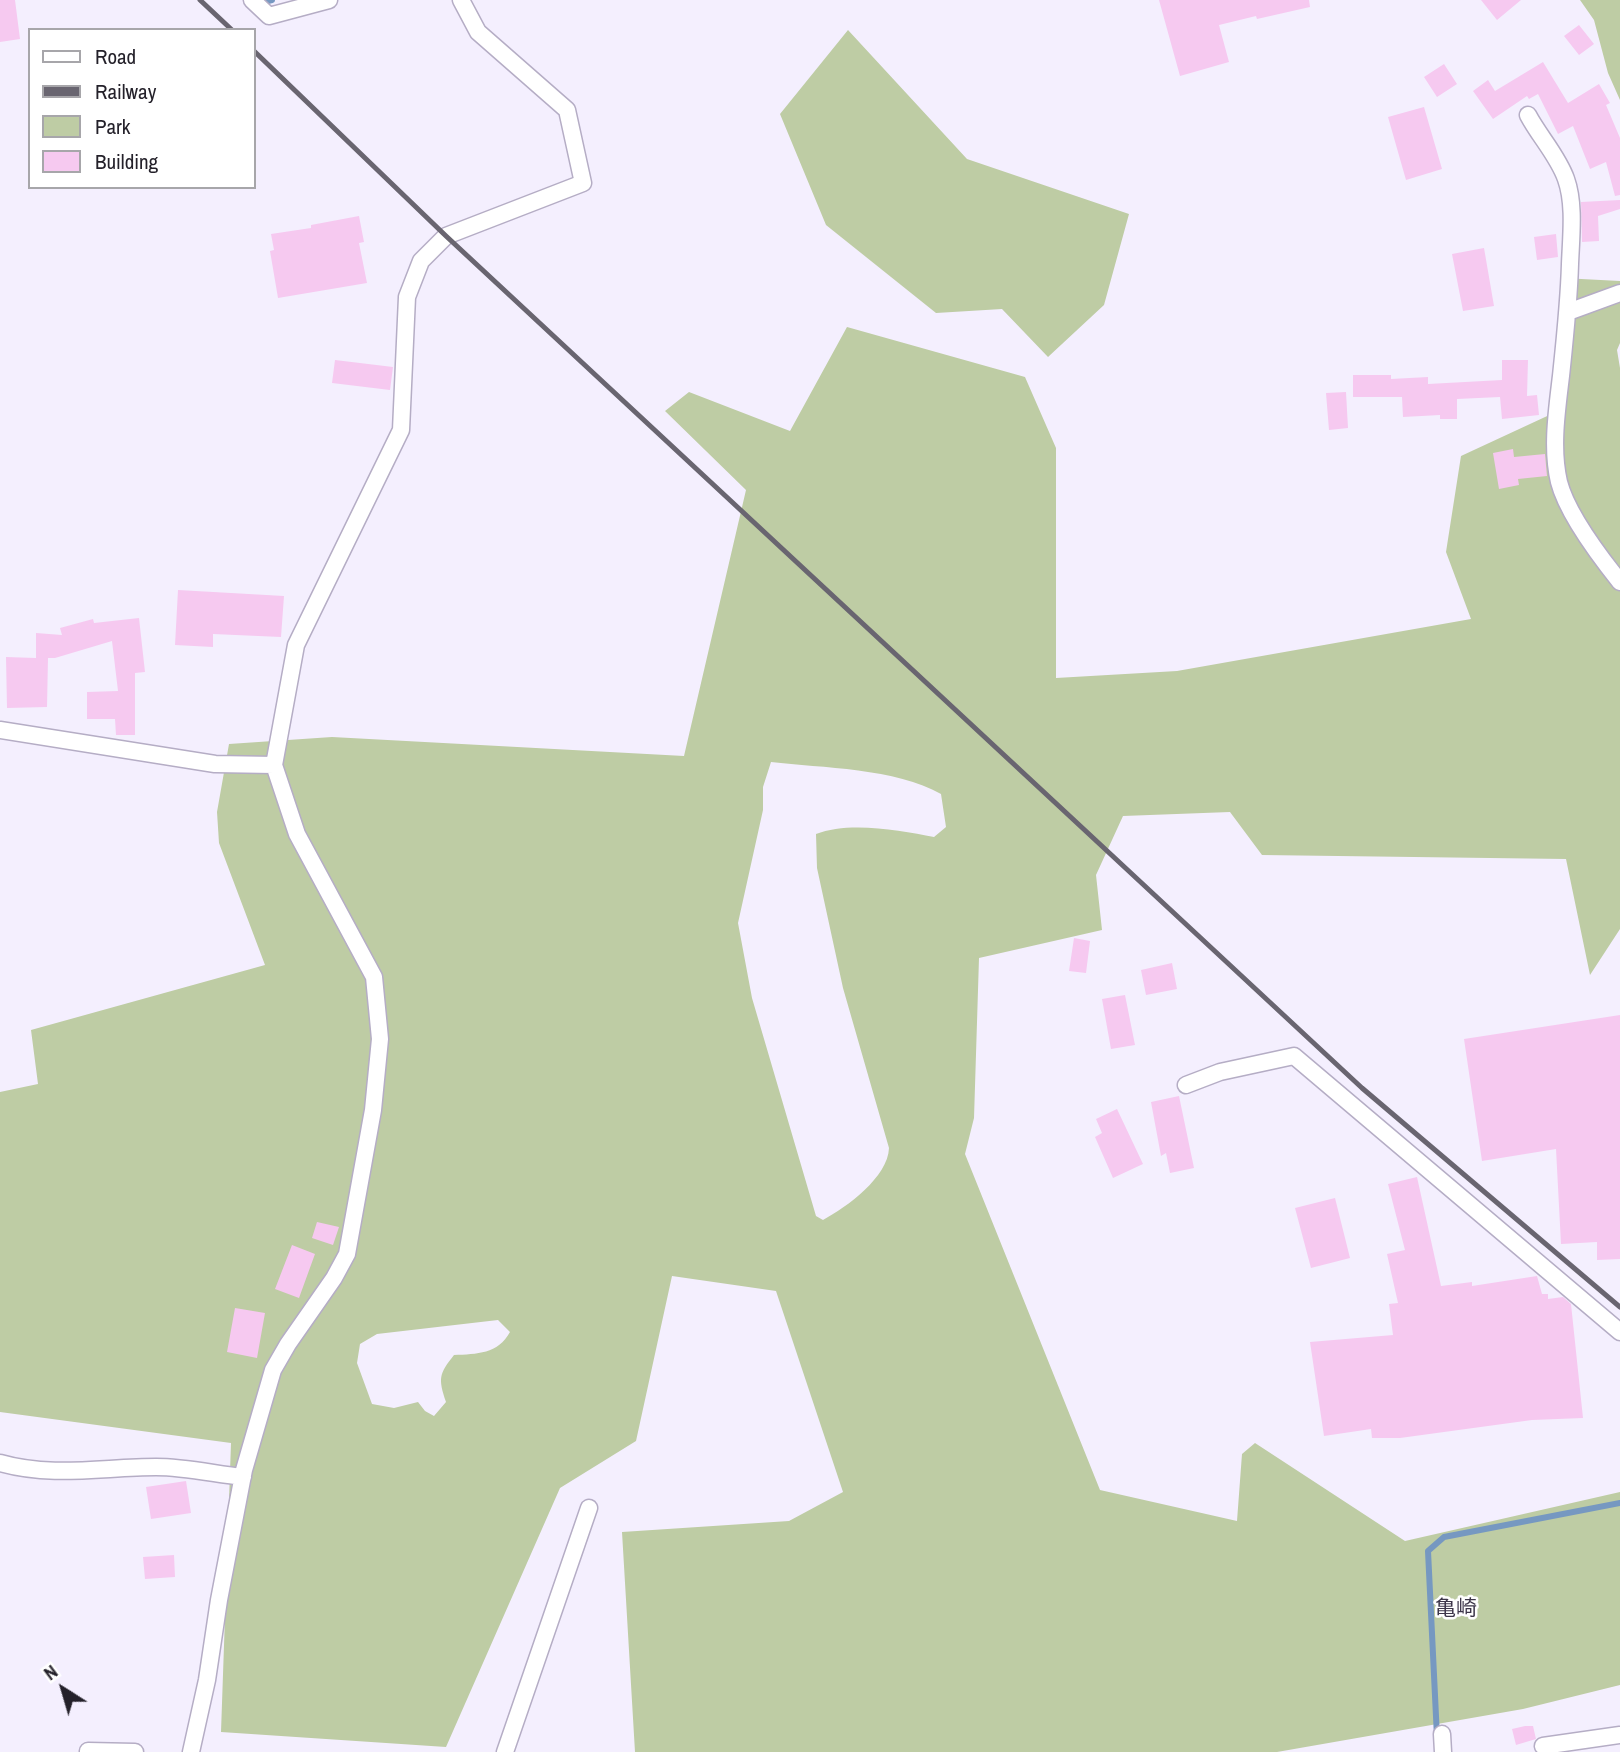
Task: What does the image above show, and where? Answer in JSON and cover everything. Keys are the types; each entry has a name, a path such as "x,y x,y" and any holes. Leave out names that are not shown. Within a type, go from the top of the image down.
{"street":[{"path":"252,0 269,16 329,0"},
{"path":"191,1752 207,1680 243,1477 273,1370 334,1279 347,1254 373,1110 380,1039 374,977 297,834 274,765 296,645 401,430 407,297 421,261 446,236 583,183 567,110 478,32 461,0"},
{"path":"1528,115 1567,180 1571,230 1568,312 1555,429 1559,483 1579,526 1620,582"},
{"path":"1568,312 1620,293"},
{"path":"0,730 215,764 274,765"},
{"path":"1186,1085 1220,1072 1294,1056 1620,1332"},
{"path":"0,1463 37,1471 158,1467 243,1477"},
{"path":"505,1752 589,1508"},
{"path":"1442,1734 1443,1752"},
{"path":"1543,1746 1620,1735"},
{"path":"88,1751 135,1752"}],"green space":[{"path":"1580,0 1620,0 1620,100 1608,73 1594,20"},
{"path":"848,30 967,159 1129,214 1104,305 1048,357 1002,309 936,313 826,225 780,114"},
{"path":"1562,278 1620,281 1620,343 1617,350 1620,368 1620,929 1590,975 1566,859 1262,855 1230,812 1123,816 1096,875 1102,930 979,958 974,1118 965,1154 1100,1490 1237,1521 1242,1454 1255,1443 1405,1541 1620,1492 1620,1685 1523,1709 1277,1752 635,1752 622,1532 789,1521 843,1492 776,1291 672,1276 636,1441 560,1488 446,1747 221,1732 231,1443 0,1412 0,1092 38,1084 31,1030 265,965 219,843 217,812 229,744 332,737 684,756 746,490 665,411 689,392 790,431 847,327 1025,377 1056,448 1056,678 1177,671 1471,619 1446,552 1461,456 1558,411","holes":["771,762 858,770 923,785 941,794 946,827 934,837 859,827 816,834 817,868 843,988 889,1148 882,1170 865,1190 823,1220 816,1216 752,998 738,923 763,810 763,787","498,1320 510,1332 499,1345 479,1353 454,1355 445,1367 441,1382 446,1402 434,1416 425,1411 418,1402 394,1408 372,1404 357,1363 360,1344 377,1334"]}],"building":[{"path":"0,0 15,0 20,39 0,42"},
{"path":"1159,0 1309,0 1310,7 1219,25 1229,62 1180,76"},
{"path":"1481,0 1521,0 1497,20"},
{"path":"1579,25 1594,44 1579,55 1564,36"},
{"path":"1543,62 1568,103 1599,84 1610,103 1606,105 1620,138 1620,195 1615,196 1606,162 1590,169 1573,126 1558,134 1538,94 1529,99 1527,96 1493,119 1473,91 1488,80 1495,91"},
{"path":"1444,64 1457,84 1437,97 1424,77"},
{"path":"1424,107 1442,169 1406,180 1388,117"},
{"path":"1620,200 1620,209 1598,216 1599,241 1582,242 1581,202"},
{"path":"359,216 364,242 359,243 367,283 278,298 270,251 274,250 271,234 311,228 311,225"},
{"path":"1556,234 1558,257 1537,260 1534,237"},
{"path":"1484,248 1494,306 1463,311 1452,254"},
{"path":"335,360 393,367 390,390 332,383"},
{"path":"1502,360 1528,360 1527,396 1537,395 1539,415 1502,419 1500,397 1457,399 1457,419 1440,419 1440,415 1403,417 1402,397 1353,397 1353,375 1391,375 1391,379 1428,377 1428,384 1502,380"},
{"path":"1346,392 1348,428 1329,430 1326,393"},
{"path":"1513,449 1514,457 1545,454 1547,476 1518,479 1519,485 1499,489 1493,453"},
{"path":"178,590 284,596 281,637 213,634 213,647 175,645"},
{"path":"139,618 145,672 135,673 135,735 116,735 115,719 87,719 87,692 118,691 112,641 48,658 47,707 7,708 6,657 36,658 36,633 62,635 60,628 93,619 94,623"},
{"path":"1074,938 1090,941 1086,973 1069,971"},
{"path":"1172,963 1177,989 1146,995 1141,970"},
{"path":"1125,995 1135,1045 1111,1049 1102,999"},
{"path":"1620,1015 1620,1259 1597,1260 1597,1242 1561,1244 1556,1149 1482,1161 1464,1039"},
{"path":"1179,1096 1194,1168 1170,1173 1166,1153 1161,1156 1151,1102"},
{"path":"1117,1109 1143,1164 1113,1178 1095,1137 1102,1133 1096,1119"},
{"path":"1417,1177 1441,1286 1472,1282 1472,1286 1537,1276 1542,1294 1548,1294 1548,1299 1563,1297 1571,1304 1583,1418 1532,1420 1400,1438 1372,1438 1371,1429 1324,1436 1310,1342 1393,1335 1389,1304 1398,1303 1387,1254 1405,1250 1388,1184"},
{"path":"1335,1198 1350,1258 1311,1268 1295,1208"},
{"path":"317,1222 339,1227 333,1245 312,1238"},
{"path":"292,1245 315,1254 299,1298 275,1289"},
{"path":"235,1308 265,1313 257,1358 227,1352"},
{"path":"186,1481 191,1513 151,1519 146,1487"},
{"path":"174,1555 175,1577 145,1579 143,1557"},
{"path":"1533,1726 1536,1739 1516,1745 1512,1729"}],"waterway":[{"path":"264,2 272,0"},
{"path":"1437,1737 1428,1551 1444,1537 1620,1503"}],"railway":[{"path":"200,0 230,28"},
{"path":"256,53 446,236 1362,1088 1620,1307"}],"district":[{"name":"亀崎","path":"1456,1609"}]}
